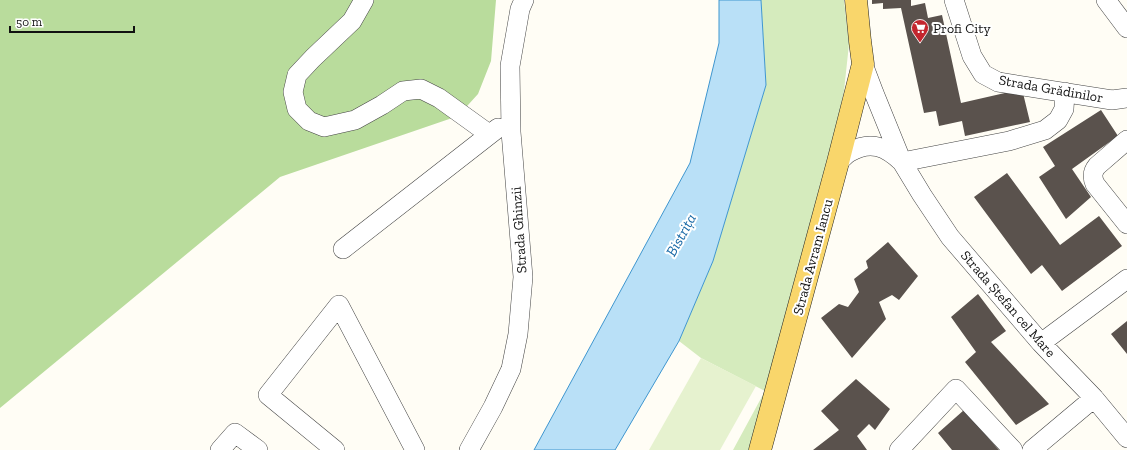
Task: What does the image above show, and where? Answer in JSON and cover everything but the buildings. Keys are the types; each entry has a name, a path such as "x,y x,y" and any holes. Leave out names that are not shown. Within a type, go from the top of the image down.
{"main road":[{"name":"Strada Ștefan cel Mare","path":"856,0 864,64"},
{"name":"Strada Avram Iancu","path":"760,450 864,64"}],"street":[{"path":"364,0 352,21 297,75 293,92 298,109 309,121 324,127 355,120 403,91 421,88 439,98 490,134"},
{"name":"Strada Ghinzii","path":"469,450 494,407 511,369 518,334 523,277 511,118 510,66 520,9 524,0"},
{"name":"Strada Grădinilor","path":"954,0 972,56 983,74 998,82 1112,100 1127,98"},
{"path":"1115,3 1127,28"},
{"name":"Strada Ștefan cel Mare","path":"864,64 902,162 950,238 1041,343 1094,398 1127,438"},
{"path":"902,162 1009,141 1045,130 1058,120 1064,109 1065,92"},
{"path":"343,249 511,118"},
{"path":"1127,140 1093,171 1095,184 1127,224"},
{"name":"Strada Ștefan cel Mare","path":"838,162 849,152 863,147 878,147 891,152 902,162"},
{"path":"1041,343 1127,279"},
{"path":"335,450 268,395 339,305 415,450"},
{"path":"899,450 956,389 1013,450"},
{"path":"1032,450 1094,398"},
{"path":"220,450 235,433 258,450"}],"green space":[{"path":"0,0 496,0 491,61 478,94 458,116 280,177 0,408"},
{"path":"761,0 844,0 849,44 844,91 834,137 750,450 733,450 765,391 701,358 679,341 713,261 766,85"},
{"path":"701,358 756,386 720,450 649,450"}],"water":[{"name":"Bistrița","path":"719,0 761,0 766,85 713,261 679,341 615,450 534,450 690,163 719,43"}],"place":[{"name":"Profi City","path":"920,43"}]}
